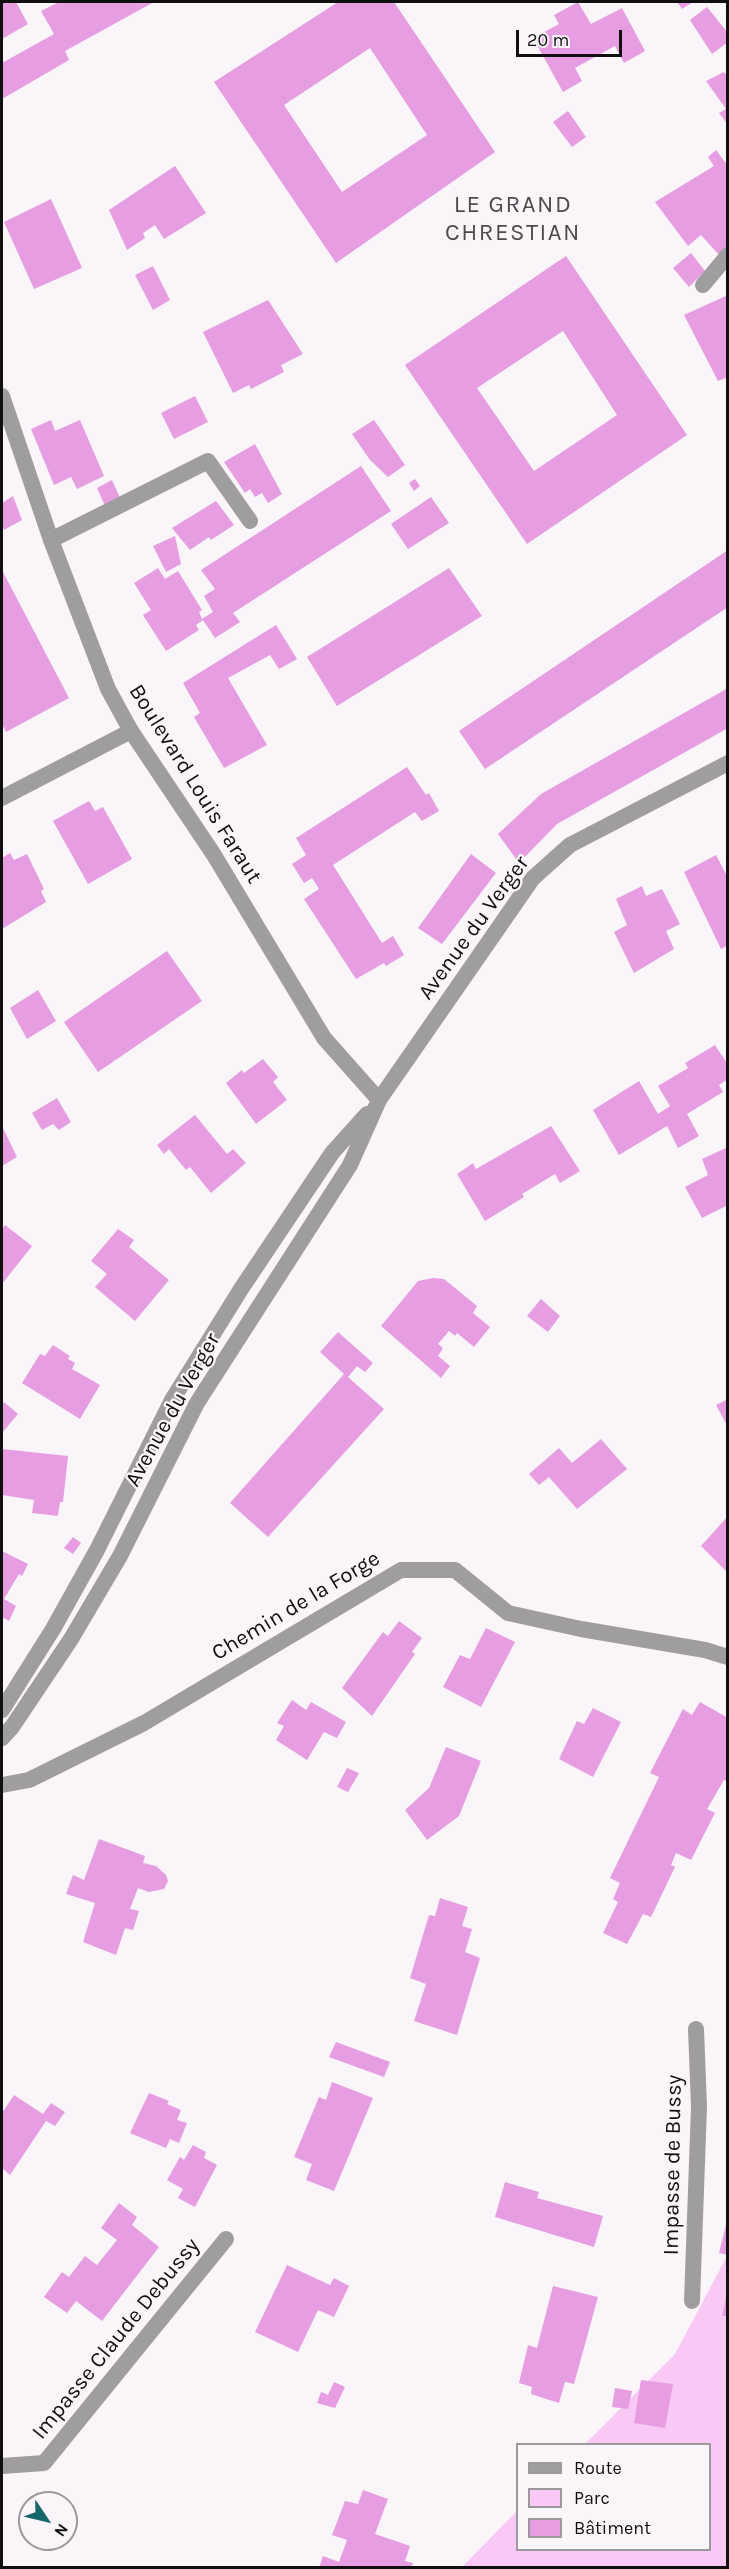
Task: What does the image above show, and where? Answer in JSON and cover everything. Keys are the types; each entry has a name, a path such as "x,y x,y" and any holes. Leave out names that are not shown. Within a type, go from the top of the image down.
{"street":[{"path":"703,285 728,255"},
{"name":"Boulevard Louis Faraut","path":"2,396 51,540 108,689 131,731 214,855 324,1038 379,1100"},
{"path":"51,540 208,461 250,521"},
{"path":"2,798 131,731"},
{"name":"Avenue du Verger","path":"2,1710 53,1629 97,1550 172,1400 241,1289 332,1153 379,1100 533,878 570,845 728,763"},
{"name":"Avenue du Verger","path":"2,1738 12,1727 71,1639 120,1556 197,1403 350,1165 379,1100"},
{"name":"Chemin de la Forge","path":"2,1785 29,1780 144,1724 401,1570 455,1570 508,1613 581,1629 705,1650 728,1657"},
{"name":"Impasse de Bussy","path":"692,2301 699,2107 696,2029"},
{"name":"Impasse Claude Debussy","path":"2,2466 44,2463 226,2239"}],"green space":[{"path":"727,2256 727,2567 461,2568 516,2512 516,2551 711,2551 711,2443 586,2443 675,2354"}],"building":[{"path":"2,2 16,2 28,24 2,39"},
{"path":"59,2 154,2 65,51 69,60 2,99 2,63 54,34 41,11"},
{"path":"338,2 394,2 495,152 336,263 214,82","holes":["370,48 427,135 342,192 284,105"]},
{"path":"578,2 591,24 622,8 645,51 624,63 615,46 575,68 582,81 563,92 533,38 559,24 554,15"},
{"path":"677,2 693,2 682,9"},
{"path":"707,7 728,33 728,42 712,54 690,20"},
{"path":"724,72 728,77 728,125 719,113 726,109 706,81"},
{"path":"568,111 586,137 572,147 553,122"},
{"path":"716,150 728,166 728,247 720,256 701,235 688,246 655,202 714,166 708,157"},
{"path":"175,166 206,213 164,239 155,225 143,233 145,238 127,250 109,210"},
{"path":"51,199 82,268 34,289 4,222"},
{"path":"691,253 705,271 689,287 673,268"},
{"path":"566,256 687,435 527,544 405,365","holes":["563,331 617,415 534,471 477,388"]},
{"path":"153,266 170,300 153,310 135,275"},
{"path":"728,295 728,377 718,381 684,315"},
{"path":"268,300 303,354 281,365 284,372 251,389 249,385 233,393 203,332"},
{"path":"195,396 208,422 174,439 161,413"},
{"path":"51,420 55,431 80,420 104,476 77,489 71,477 54,485 31,429"},
{"path":"374,420 405,465 388,477 370,460 352,434"},
{"path":"255,444 282,494 268,503 262,493 255,497 250,489 245,493 224,462"},
{"path":"361,466 391,511 233,613 240,622 215,638 203,620 196,625 199,630 166,651 143,615 151,610 134,583 158,568 165,579 178,571 202,610 199,612 202,619 213,612 204,596 215,589 201,570"},
{"path":"415,479 420,486 414,491 409,483"},
{"path":"112,480 121,500 105,506 97,488"},
{"path":"13,496 22,520 4,530 2,503"},
{"path":"431,497 449,523 408,549 391,524"},
{"path":"216,501 234,525 211,540 209,537 190,550 172,528"},
{"path":"175,536 181,564 166,572 153,546"},
{"path":"728,550 728,607 485,769 459,731"},
{"path":"449,568 482,616 337,706 307,657"},
{"path":"2,570 69,698 6,732 2,724"},
{"path":"276,625 297,659 279,669 270,655 228,678 267,745 224,768 194,717 200,713 183,683"},
{"path":"728,688 728,728 557,824 519,863 498,834 541,794"},
{"path":"407,767 426,795 429,793 439,811 422,821 415,812 333,865 382,943 393,936 404,955 356,979 304,899 319,889 312,878 304,883 292,864 306,855 296,838"},
{"path":"89,801 95,811 103,807 132,859 88,884 53,821"},
{"path":"10,853 14,860 27,854 44,889 41,891 46,902 2,929 2,858"},
{"path":"471,854 496,873 442,944 418,928"},
{"path":"716,855 728,878 728,945 721,949 684,872"},
{"path":"642,886 646,896 662,889 680,924 666,931 674,949 634,973 614,932 627,925 616,899"},
{"path":"167,951 202,1001 98,1072 64,1022"},
{"path":"38,990 56,1021 27,1039 10,1008"},
{"path":"715,1045 728,1065 728,1079 719,1085 723,1092 687,1114 699,1136 678,1148 667,1126 619,1155 593,1110 639,1081 658,1114 670,1106 658,1086 688,1068 685,1063"},
{"path":"263,1059 278,1077 273,1082 287,1100 256,1124 226,1083 242,1070 244,1073"},
{"path":"57,1098 71,1122 59,1130 53,1124 42,1130 32,1113"},
{"path":"195,1115 227,1154 233,1149 246,1163 211,1193 190,1167 186,1170 169,1149 164,1154 157,1145"},
{"path":"2,1126 17,1157 2,1166"},
{"path":"551,1126 580,1171 560,1183 555,1174 522,1194 524,1197 485,1221 457,1174 473,1163 476,1169"},
{"path":"728,1147 728,1205 702,1218 685,1187 708,1175 702,1159"},
{"path":"5,1225 32,1246 2,1284 2,1230"},
{"path":"118,1229 134,1240 129,1247 169,1280 135,1321 95,1287 107,1274 91,1261"},
{"path":"433,1278 444,1279 477,1306 473,1313 490,1327 474,1347 457,1333 455,1336 449,1331 438,1344 443,1348 438,1356 450,1366 441,1378 381,1326 418,1281"},
{"path":"541,1299 560,1316 548,1332 527,1316"},
{"path":"338,1332 373,1363 365,1372 357,1366 348,1377 384,1409 268,1537 230,1503 344,1374 320,1352"},
{"path":"53,1345 70,1356 68,1359 75,1363 72,1369 100,1385 80,1419 22,1383 40,1354 45,1356"},
{"path":"728,1399 728,1427 716,1405"},
{"path":"4,1402 18,1414 2,1433 2,1405"},
{"path":"601,1439 627,1469 577,1509 549,1477 539,1485 529,1474 559,1448 572,1463"},
{"path":"2,1449 68,1456 63,1502 60,1502 58,1516 32,1513 34,1500 2,1495"},
{"path":"728,1516 728,1573 701,1546"},
{"path":"73,1537 81,1543 73,1554 64,1548"},
{"path":"2,1551 28,1564 22,1576 19,1574 4,1599 16,1606 9,1621 2,1617"},
{"path":"399,1621 422,1638 412,1652 415,1654 372,1716 342,1688 383,1632 388,1636"},
{"path":"486,1628 515,1642 481,1707 443,1687 460,1655 470,1659"},
{"path":"292,1700 306,1710 311,1702 346,1722 337,1738 324,1732 307,1760 276,1740 284,1726 277,1723"},
{"path":"700,1702 728,1718 728,1782 724,1780 707,1809 715,1813 691,1860 676,1853 671,1865 675,1867 651,1917 643,1914 627,1944 603,1933 618,1902 613,1899 620,1883 610,1878 659,1777 650,1773 683,1709 692,1715"},
{"path":"593,1708 621,1722 593,1777 559,1759 577,1721 584,1724"},
{"path":"446,1747 481,1761 459,1816 427,1840 405,1810 429,1788"},
{"path":"347,1768 359,1773 348,1792 337,1787"},
{"path":"99,1839 145,1856 143,1863 156,1866 166,1875 168,1881 164,1889 149,1892 138,1888 130,1909 139,1911 133,1930 125,1928 116,1955 83,1942 95,1903 66,1894 73,1875 84,1880"},
{"path":"440,1898 468,1907 462,1926 472,1929 465,1952 480,1958 457,2035 414,2021 426,1984 410,1978 429,1915 435,1916"},
{"path":"336,2042 390,2062 384,2077 329,2057"},
{"path":"332,2082 373,2098 334,2191 306,2180 312,2164 294,2157 319,2097 326,2100"},
{"path":"149,2093 169,2101 167,2104 181,2110 177,2120 187,2123 179,2143 170,2139 166,2148 130,2133"},
{"path":"14,2095 43,2114 51,2103 65,2112 55,2126 46,2121 10,2175 2,2168 2,2113"},
{"path":"193,2145 206,2152 204,2158 217,2165 195,2207 178,2198 183,2189 167,2180 180,2157 184,2160"},
{"path":"505,2182 539,2192 537,2198 603,2216 594,2247 495,2217"},
{"path":"119,2203 137,2217 132,2225 159,2247 102,2321 76,2301 67,2313 44,2297 62,2272 69,2277 85,2256 97,2265 117,2240 101,2228"},
{"path":"728,2221 728,2255 719,2253"},
{"path":"287,2265 330,2285 334,2278 349,2286 334,2317 318,2310 298,2352 255,2332"},
{"path":"553,2286 598,2297 574,2384 565,2382 559,2403 531,2394 532,2387 519,2383 528,2345 537,2348"},
{"path":"727,2294 728,2316 722,2316"},
{"path":"641,2380 673,2384 665,2428 634,2423"},
{"path":"334,2382 345,2387 335,2408 317,2403 321,2392 328,2395"},
{"path":"615,2388 632,2391 628,2409 612,2407"},
{"path":"363,2490 388,2499 375,2534 410,2546 405,2561 413,2563 411,2568 319,2568 323,2556 339,2562 347,2540 332,2535 345,2501 358,2504"}],"district":[{"name":"LE GRAND CHRESTIAN","path":"513,219"}]}
